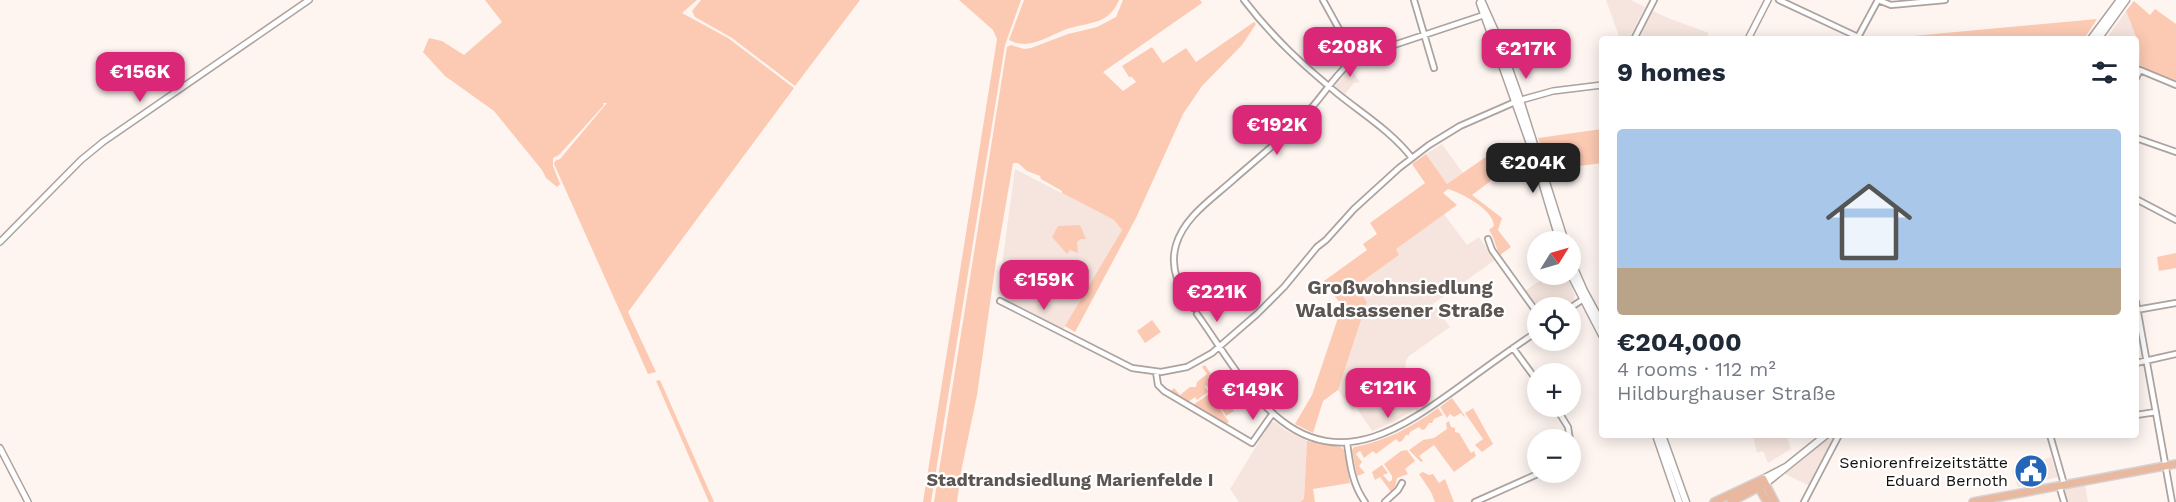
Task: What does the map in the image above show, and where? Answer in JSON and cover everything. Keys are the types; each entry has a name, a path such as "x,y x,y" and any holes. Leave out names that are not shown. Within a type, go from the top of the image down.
{"main road":[{"path":"1480,0 1518,101 1561,231"},
{"path":"2093,36 2120,0"},
{"path":"2100,36 2126,0"},
{"path":"1518,101 1557,231"},
{"path":"1577,285 1599,319"},
{"path":"1580,285 1599,328"},
{"path":"1657,438 1679,502"},
{"path":"1663,438 1686,502"},
{"path":"1731,502 1787,467 1822,438"},
{"path":"1972,502 2010,499 2062,484 2176,464"},
{"path":"1714,502 1761,483"},
{"path":"1761,483 1767,502"},
{"path":"1761,483 1775,502"}],"street":[{"path":"0,242 81,160 103,142 309,0"},
{"path":"1244,0 1282,46 1329,87 1396,139 1412,158"},
{"path":"1323,0 1355,58"},
{"path":"1414,0 1434,68"},
{"path":"1636,36 1654,0"},
{"path":"1750,36 1768,0"},
{"path":"1779,0 1854,36"},
{"path":"1859,36 1878,0 1891,5 1945,0"},
{"path":"1193,308 1180,288 1174,270 1174,253 1182,230 1199,210 1297,122 1355,58 1486,15"},
{"path":"2139,72 2140,70 2176,85"},
{"path":"1000,301 1120,363 1141,371 1183,369 1206,357 1220,346 1275,296 1317,247 1358,205 1392,173 1412,158 1463,125 1518,101 1553,91 1599,85"},
{"path":"2139,139 2176,152"},
{"path":"2139,201 2176,220"},
{"path":"1488,239 1492,250 1527,299"},
{"path":"1581,301 1585,298"},
{"path":"2139,310 2176,303"},
{"path":"1197,314 1249,387 1273,413 1289,426 1309,436 1324,441 1347,443 1377,437 1411,420 1527,338"},
{"path":"2139,321 2172,502"},
{"path":"1513,348 1527,367"},
{"path":"2139,362 2176,354"},
{"path":"1156,372 1158,385 1164,391 1252,443 1273,413"},
{"path":"2139,415 2156,412"},
{"path":"1804,502 1837,438"},
{"path":"2051,438 2064,502"},
{"path":"1347,443 1351,472 1357,490 1365,502"},
{"path":"0,448 28,502"},
{"path":"1475,502 1527,479"},
{"path":"1385,502 1402,483"}],"shaded area":[{"path":"485,0 697,0 682,13 728,38 794,88 628,312 656,372 648,374 554,164 607,103 603,103 604,105 559,155 553,158 553,166 560,184 557,187 546,178 494,111 445,76 423,52 429,38 442,41 464,55 502,22"},
{"path":"701,0 860,0 795,86 732,38 695,17 692,11"},
{"path":"959,0 1021,0 1005,45 931,502 923,502 997,39 993,30"},
{"path":"1024,0 1119,0 1110,14 1098,21 1024,44 1009,40"},
{"path":"1123,0 1200,0 1202,3 1103,72 1123,91 1136,82 1129,77 1122,66 1152,47 1163,63 1186,48 1196,62 1254,22 1256,24 1242,45 1202,86 1183,114 1136,218 1075,332 1065,326 1122,230 1114,220 1062,193 1018,163 1013,163 977,395 957,502 934,502 1007,47 1011,45 1024,49 1031,48 1068,34 1097,27 1116,17"},
{"path":"1606,0 1631,0 1645,7 1630,36 1619,36"},
{"path":"2134,1 2150,15 2155,9 2176,24 2176,84 2139,68 2139,36 2136,36 2126,11"},
{"path":"1653,11 1709,33 1708,36 1640,36"},
{"path":"2126,11 2136,36 2108,36"},
{"path":"2097,19 2086,36 1913,36"},
{"path":"1349,67 1360,82 1354,83 1345,94 1336,87 1336,83"},
{"path":"1599,129 1599,163 1549,170 1538,138"},
{"path":"1524,143 1532,164 1500,174 1472,195 1502,218 1498,230 1511,247 1500,255 1489,230 1494,226 1492,220 1483,208 1448,189 1443,193 1457,205 1396,249 1399,255 1356,286 1367,302 1338,390 1323,401 1313,433 1295,424 1312,395 1342,306 1324,281 1367,250 1363,244 1377,234 1370,223 1425,183 1412,164 1426,154 1447,184 1490,154"},
{"path":"1442,144 1463,173 1447,184 1426,154"},
{"path":"1015,169 1114,220 1122,230 1063,330 1005,301 1004,297 998,294"},
{"path":"1444,214 1467,245 1479,237 1495,260 1433,304 1450,327 1409,356 1406,361 1403,388 1419,410 1417,412 1415,409 1372,431 1356,407 1352,410 1338,390 1367,302 1356,286 1399,255 1395,249"},
{"path":"1080,225 1086,239 1080,239 1077,242 1078,253 1070,250 1067,254 1052,237 1058,226"},
{"path":"2176,253 2176,268 2159,271 2157,257"},
{"path":"1045,273 1055,279 1056,292 1052,296 1030,286 1035,277"},
{"path":"1534,285 1570,285 1575,295 1575,297 1529,297 1525,291"},
{"path":"1152,320 1161,332 1145,343 1137,331"},
{"path":"1205,365 1218,385 1210,390 1206,385 1208,392 1197,400 1195,397 1188,402 1170,392 1174,388 1180,395 1190,387 1196,387 1197,382 1207,374 1202,367"},
{"path":"660,380 714,502 709,502 656,381"},
{"path":"1220,389 1234,411 1226,416 1213,394"},
{"path":"1209,394 1229,422 1226,424 1193,405"},
{"path":"1452,398 1464,417 1461,413 1454,417 1450,414 1447,418 1440,407"},
{"path":"1438,408 1443,415 1434,419 1425,429 1422,430 1419,427 1406,435 1402,441 1399,442 1396,439 1376,454 1373,451 1364,458 1360,451 1356,454 1362,462 1359,466 1365,473 1357,476 1352,450 1354,447 1398,432"},
{"path":"1473,408 1493,444 1482,452 1475,445 1483,439 1465,413"},
{"path":"1449,421 1471,453 1474,451 1476,456 1454,472 1434,445 1419,456 1423,461 1421,462 1409,450 1423,440 1434,438 1447,429 1446,423"},
{"path":"1271,422 1275,422 1307,441 1304,499 1300,502 1239,502 1230,489"},
{"path":"1753,438 1787,438 1791,449 1768,463 1763,451 1757,453"},
{"path":"1827,438 1835,438 1810,486 1785,474"},
{"path":"1307,441 1341,447 1344,450 1350,483 1313,489 1315,502 1300,502 1304,499"},
{"path":"1407,450 1415,461 1405,469 1408,474 1397,478 1391,492 1380,477 1375,480 1372,472 1382,465 1388,473 1383,475 1389,482 1392,476 1384,464 1401,451"},
{"path":"2051,457 2058,477 2018,487 2012,470"},
{"path":"1423,472 1433,474 1439,483 1445,479 1454,502 1435,502 1419,474"},
{"path":"2085,484 2088,502 2065,502 2063,489"}],"place":[{"name":"Seniorenfreizeitstätte Eduard Bernoth","path":"2031,471"}],"district":[{"name":"Großwohnsiedlung Waldsassener Straße","path":"1400,298"},
{"name":"Stadtrandsiedlung Marienfelde I","path":"1070,480"}]}
